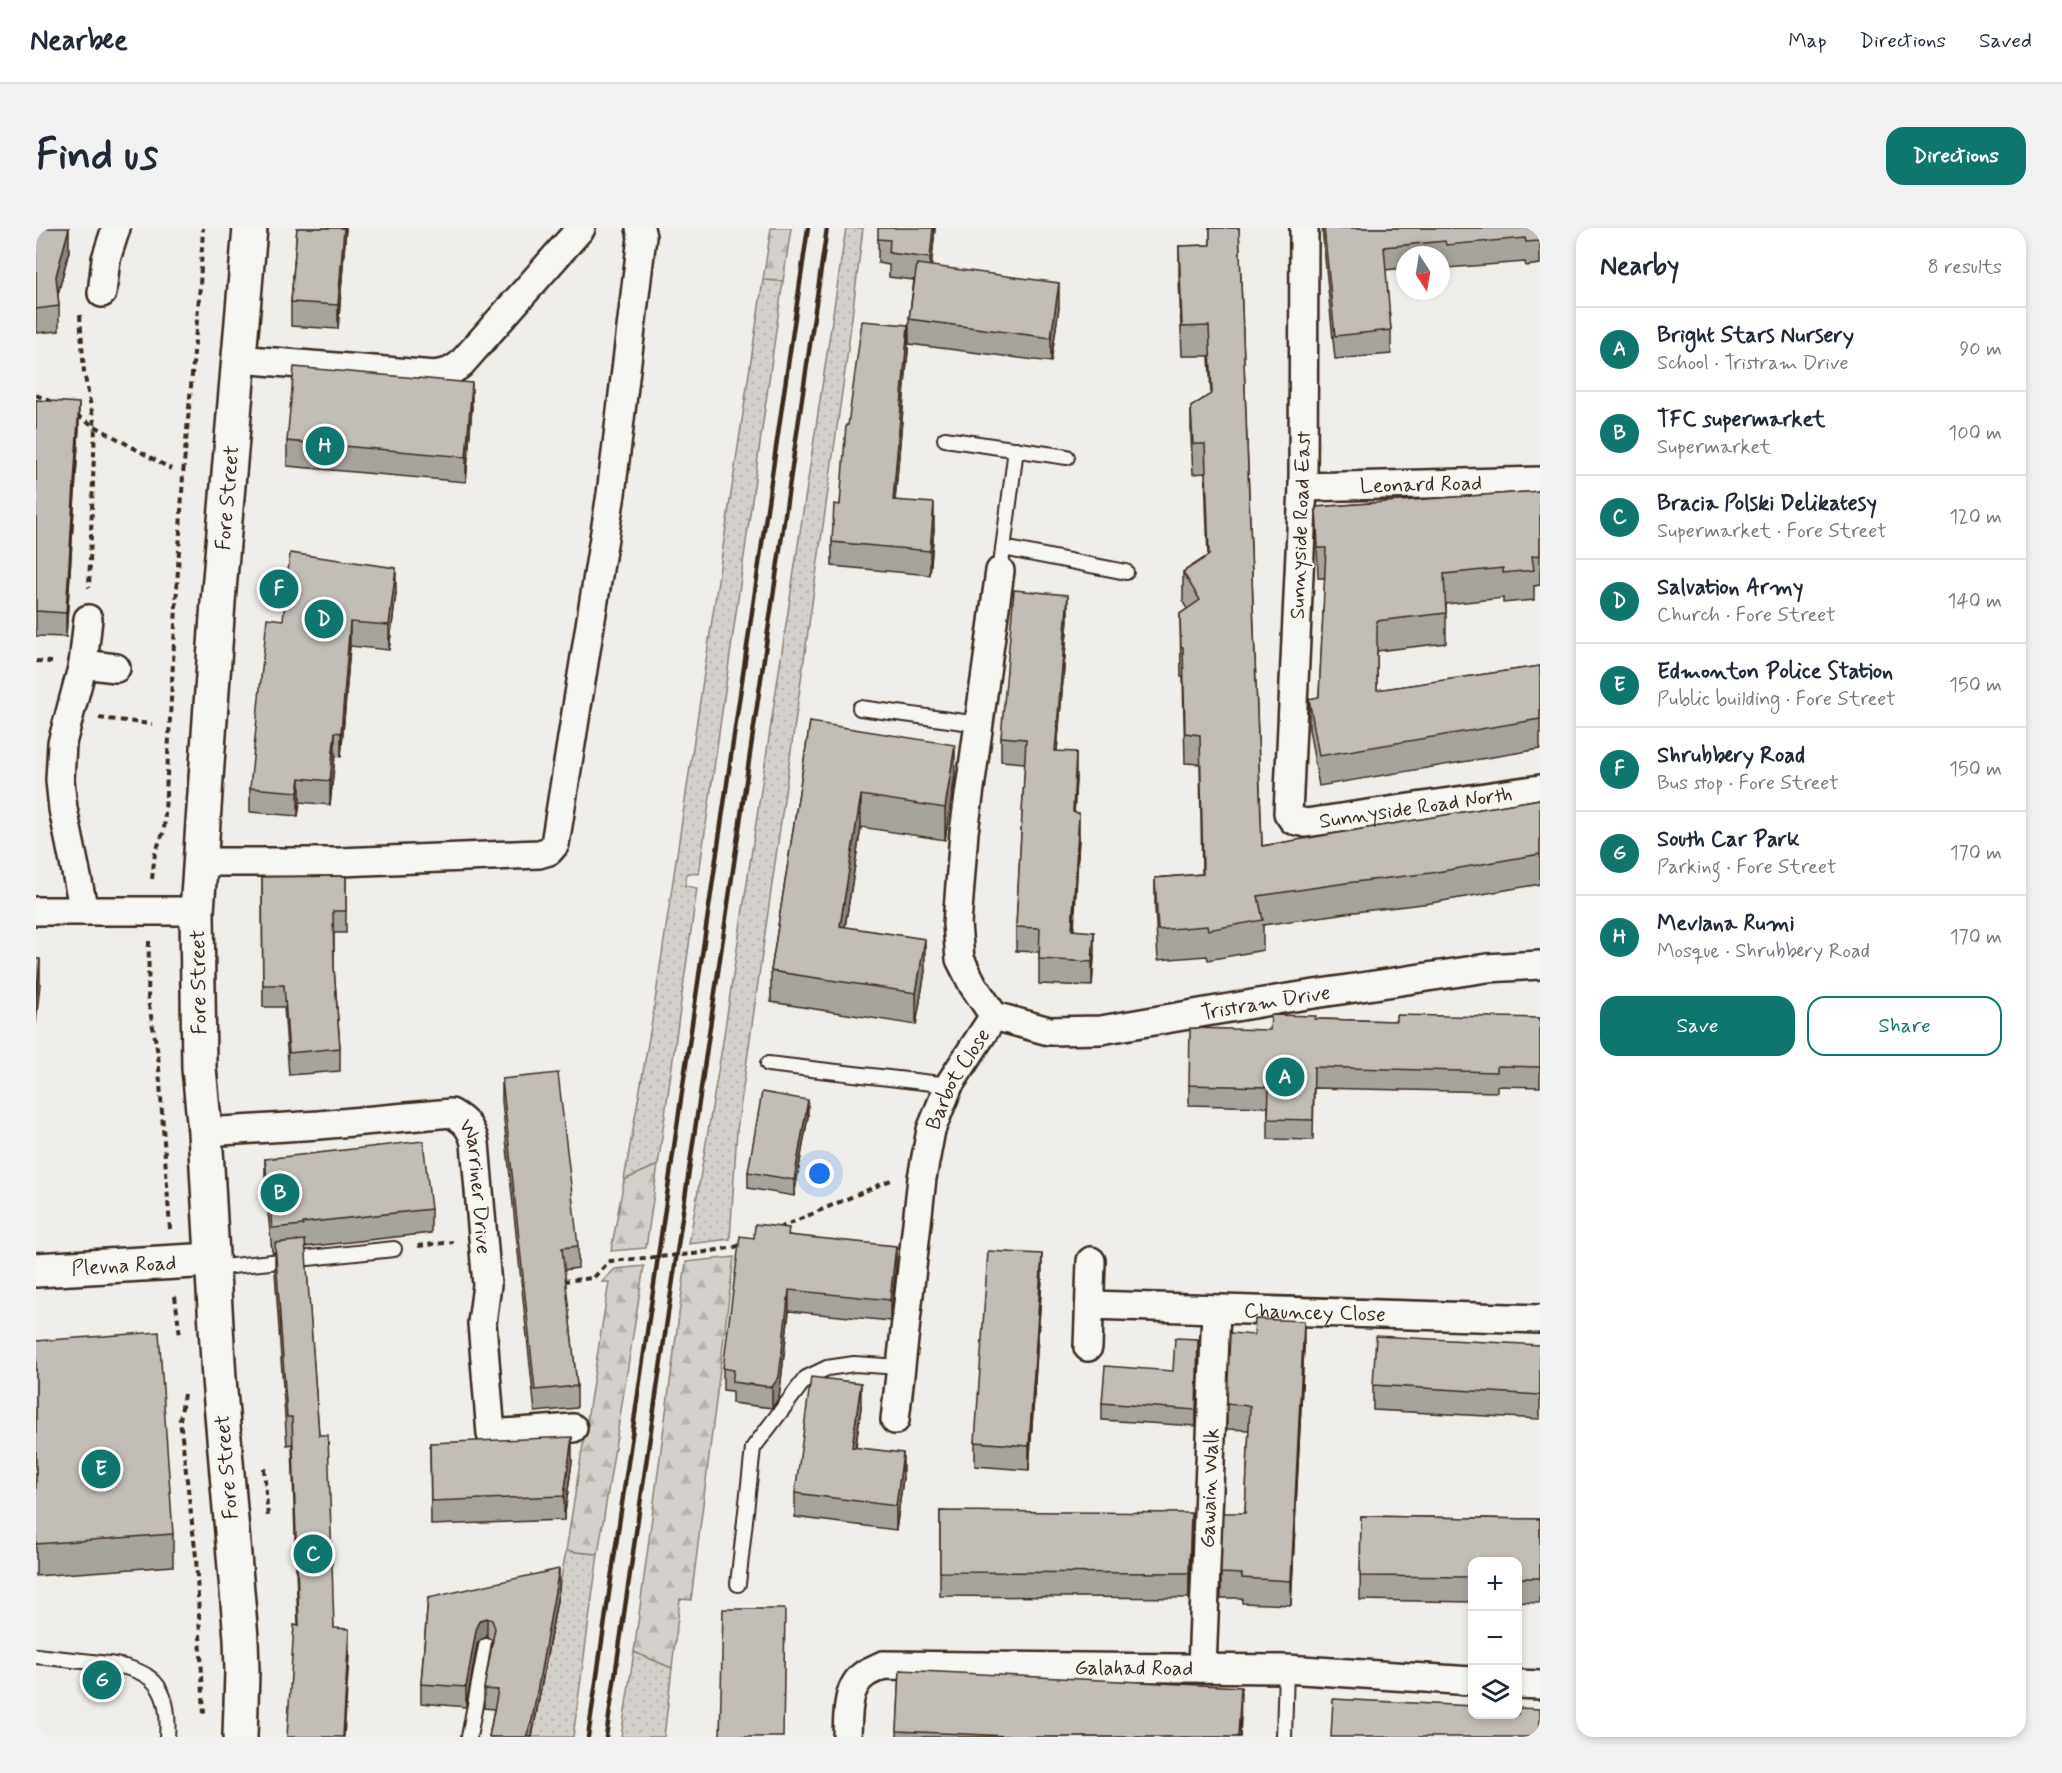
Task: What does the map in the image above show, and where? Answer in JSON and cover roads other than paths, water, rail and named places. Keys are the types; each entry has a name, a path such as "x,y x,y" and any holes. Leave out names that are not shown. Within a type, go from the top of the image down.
{"main road":[{"name":"Fore Street","path":"240,1737 241,1638 219,1379 198,1047 197,911 218,602 250,228"},
{"name":"Plevna Road","path":"36,1270 213,1264"}],"street":[{"path":"102,293 106,259 116,228"},
{"path":"238,359 435,375 449,372 460,366 581,228"},
{"path":"201,862 340,862 539,854 549,851 555,844 611,494 642,237 640,228"},
{"name":"Sunnyside Road East","path":"1293,820 1288,813 1303,487 1304,228"},
{"name":"Leonard Road","path":"1303,487 1540,481"},
{"name":"Barbot Close","path":"895,1420 922,1178 931,1130 949,1085 994,1016 973,985 960,959 957,924 964,832 1001,560"},
{"path":"84,911 63,809 60,780 62,743 83,664 88,619"},
{"path":"83,664 116,668"},
{"name":"Sunnyside Road North","path":"1293,820 1306,823 1540,789"},
{"path":"36,911 197,911"},
{"name":"Tristram Drive","path":"994,1016 1049,1031 1101,1030 1288,998 1487,968 1540,965"},
{"name":"Warriner Drive","path":"205,1132 451,1113 462,1119 471,1129 475,1143 487,1285 482,1323 491,1434 573,1428"},
{"path":"1088,1347 1091,1261"},
{"name":"Chauncey Close","path":"1090,1305 1540,1319"},
{"name":"Gawain Walk","path":"1202,1668 1216,1310"},
{"name":"Galahad Road","path":"847,1737 848,1708 854,1688 864,1675 883,1665 1286,1670 1468,1681"},
{"path":"1522,1684 1540,1685"}],"lane":[{"path":"945,439 1067,457"},
{"path":"1016,449 1001,560 1126,572"},
{"path":"860,708 979,724"},
{"path":"768,1064 949,1085"},
{"path":"213,1264 394,1249"},
{"path":"738,1584 753,1449 806,1378 827,1368 854,1364 901,1367"},
{"path":"469,1737 486,1646"},
{"path":"36,1656 113,1664 140,1670 155,1682 163,1698 168,1718 166,1737"},
{"path":"1284,1737 1286,1670"}],"railway":[{"path":"588,1737 808,228"},
{"path":"606,1737 827,228"}],"place":[{"name":"Mevlana Rumi","path":"325,446"},
{"name":"Shrubbery Road","path":"279,589"},
{"name":"Salvation Army","path":"324,619"},
{"name":"Bright Stars Nursery","path":"1285,1077"},
{"name":"TFC supermarket","path":"280,1193"},
{"name":"Edmonton Police Station","path":"101,1469"},
{"name":"Bracia Polski Delikatesy","path":"313,1554"},
{"name":"South Car Park","path":"102,1680"}]}
